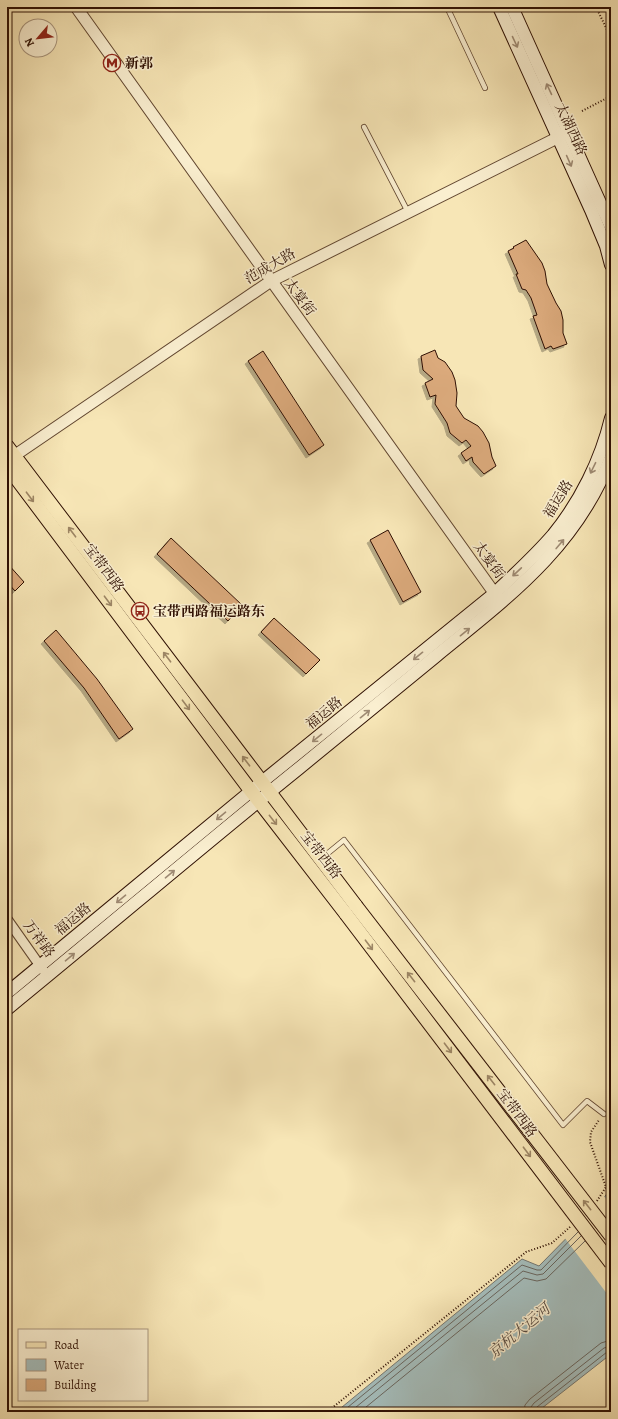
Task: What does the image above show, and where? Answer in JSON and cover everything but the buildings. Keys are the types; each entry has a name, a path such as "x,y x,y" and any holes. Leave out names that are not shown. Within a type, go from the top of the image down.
{"main road":[{"name":"太湖西路","path":"498,7 611,227"},
{"name":"太湖西路","path":"512,7 564,135 606,246 611,266"},
{"name":"福运路","path":"498,598 553,535 573,507 597,461 611,418"},
{"name":"宝带西路","path":"9,457 266,787 611,1236"},
{"name":"宝带西路","path":"9,457 255,796 611,1263"},
{"name":"福运路","path":"7,992 255,796 544,562 569,533 583,513 595,492 611,457"},
{"name":"福运路","path":"7,1008 48,976 255,796"}],"street":[{"name":"太宴街","path":"76,7 498,598"},
{"name":"范成大路","path":"9,457 271,281 564,135"},
{"name":"万祥路","path":"7,919 48,976"}],"lane":[{"path":"447,7 485,88"},
{"path":"364,128 408,212"},
{"path":"320,859 344,840 563,1125 587,1101 604,1114"}],"path":[{"path":"596,7 611,38"},
{"path":"582,111 611,96"},
{"path":"594,1203 606,1187 590,1142 591,1132 611,1103"},
{"path":"327,1412 526,1252 552,1243 574,1223"}],"water":[{"name":"京杭大运河","path":"611,1188 611,1354 537,1412 336,1412 522,1259 539,1266 598,1206"}],"pier":[{"path":"603,1195 611,1205 611,1299 564,1237"}],"place":[{"name":"新郭","path":"112,63"},
{"name":"宝带西路福运路东","path":"140,611"}]}
